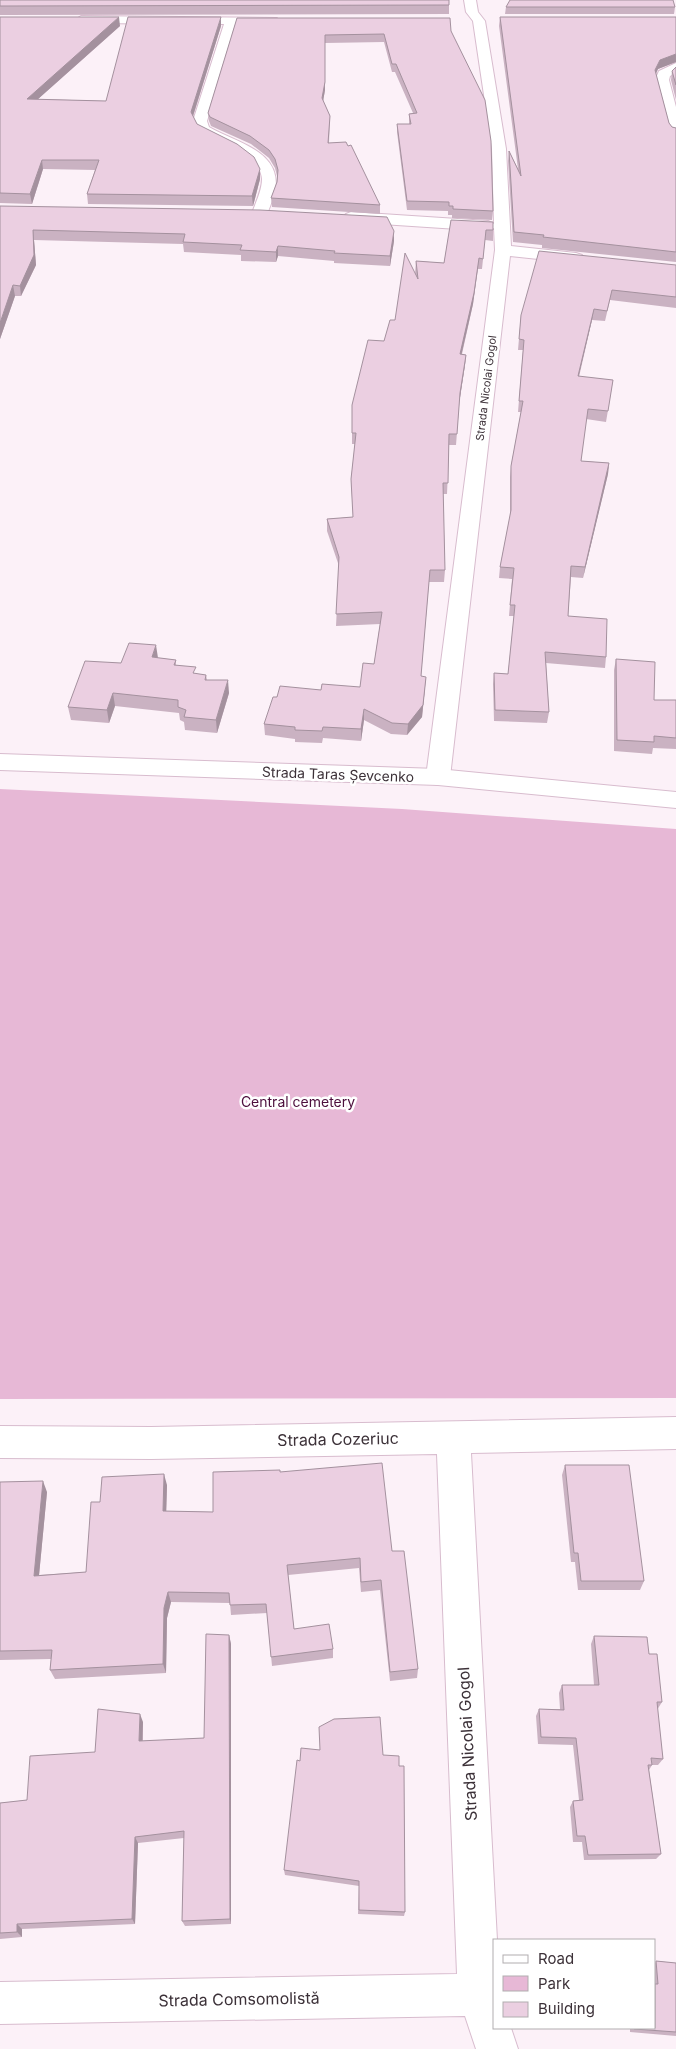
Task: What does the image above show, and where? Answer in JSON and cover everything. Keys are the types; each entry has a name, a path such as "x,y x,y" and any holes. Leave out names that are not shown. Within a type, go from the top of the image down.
{"street":[{"name":"Strada Nicolai Gogol","path":"438,777 502,250 503,228 499,150 484,21 472,12 470,0"},
{"path":"69,20 290,22"},
{"path":"231,21 200,121 203,130 255,155 267,166 268,188 260,213"},
{"path":"460,21 484,21"},
{"path":"676,67 664,74 662,80 676,132"},
{"path":"241,213 279,214"},
{"path":"335,216 503,228"},
{"path":"502,250 589,260"},
{"name":"Strada Taras Șevcenko","path":"0,762 438,777 676,800"},
{"name":"Strada Cozeriuc","path":"0,1442 151,1443 676,1433"},
{"name":"Strada Nicolai Gogol","path":"453,1437 479,1995 497,2049"},
{"name":"Strada Comsomolistă","path":"0,2003 479,1995"}],"green space":[{"name":"Central cemetery","path":"0,789 402,809 676,829 676,1398 0,1399"}],"building":[{"path":"0,0 449,0 449,5 0,6"},
{"path":"510,0 673,0 675,7 506,7"},
{"path":"0,17 119,17 27,99 106,101 128,17 221,17 191,112 197,124 237,144 254,157 260,169 252,196 87,194 99,160 42,160 30,194 0,193"},
{"path":"500,17 676,17 676,54 660,60 655,70 669,123 672,127 676,128 676,252 514,232 509,151 521,176"},
{"path":"237,18 450,18 451,31 485,100 491,141 493,211 453,209 453,206 449,206 449,202 407,201 397,124 411,124 409,114 417,113 396,64 392,64 384,34 325,35 325,82 322,98 330,116 328,143 346,142 348,146 351,145 380,205 271,198 277,182 278,170 275,159 269,150 250,136 210,117 208,113"},
{"path":"676,67 676,85 672,71"},
{"path":"0,206 260,210 387,217 394,231 390,256 334,253 335,251 278,246 276,252 240,250 242,245 183,242 185,234 33,230 34,255 20,286 13,285 0,323"},
{"path":"451,220 493,222 493,230 486,230 483,259 479,258 474,293 460,354 466,355 460,393 457,434 449,434 448,483 443,483 445,570 430,570 421,676 426,677 423,705 408,724 392,723 364,709 361,729 323,727 322,731 295,730 295,727 264,724 273,697 277,697 280,686 321,690 322,684 360,687 363,663 374,664 382,612 336,614 339,557 327,519 353,517 351,479 356,433 352,433 352,405 368,340 384,341 390,320 395,320 405,253 418,279 416,261 444,263"},
{"path":"539,251 676,265 676,297 612,290 607,311 594,309 578,376 613,380 608,411 588,409 581,461 609,463 585,567 571,566 568,616 607,619 606,657 545,652 549,712 495,710 494,673 508,674 515,605 510,605 514,568 500,567 511,510 511,466 523,401 519,401 524,340 519,339 521,315"},
{"path":"129,643 156,645 152,657 176,660 174,665 196,667 193,673 206,675 205,680 228,680 216,720 184,717 186,710 178,707 178,700 113,693 107,710 68,707 85,661 121,663"},
{"path":"616,659 655,662 654,700 676,700 676,738 654,736 654,742 617,740"},
{"path":"382,1463 392,1551 404,1551 418,1669 390,1672 381,1580 361,1582 360,1558 287,1565 294,1629 329,1624 333,1649 271,1657 266,1604 230,1605 229,1593 168,1592 164,1608 163,1664 50,1670 52,1650 0,1651 0,1482 43,1481 34,1576 86,1572 91,1502 100,1502 102,1477 164,1474 163,1511 213,1512 213,1472 280,1470 280,1472"},
{"path":"565,1465 629,1465 644,1581 581,1581 578,1553 574,1553"},
{"path":"206,1634 229,1635 230,1919 182,1921 184,1831 135,1837 132,1919 17,1924 17,1932 0,1933 0,1803 27,1800 30,1756 95,1752 98,1709 140,1714 139,1741 204,1738"},
{"path":"594,1636 647,1637 649,1654 657,1654 662,1702 657,1702 663,1759 651,1758 652,1765 648,1765 661,1854 588,1855 585,1836 577,1836 573,1801 583,1800 576,1738 541,1737 539,1709 564,1710 562,1685 599,1685"},
{"path":"380,1717 383,1755 399,1756 399,1766 404,1766 405,1912 359,1910 359,1881 284,1870 297,1760 300,1761 301,1748 320,1750 319,1727 334,1719"},
{"path":"656,1961 676,1963 676,2032 634,2029 656,2029 656,1984 658,1984"}]}
